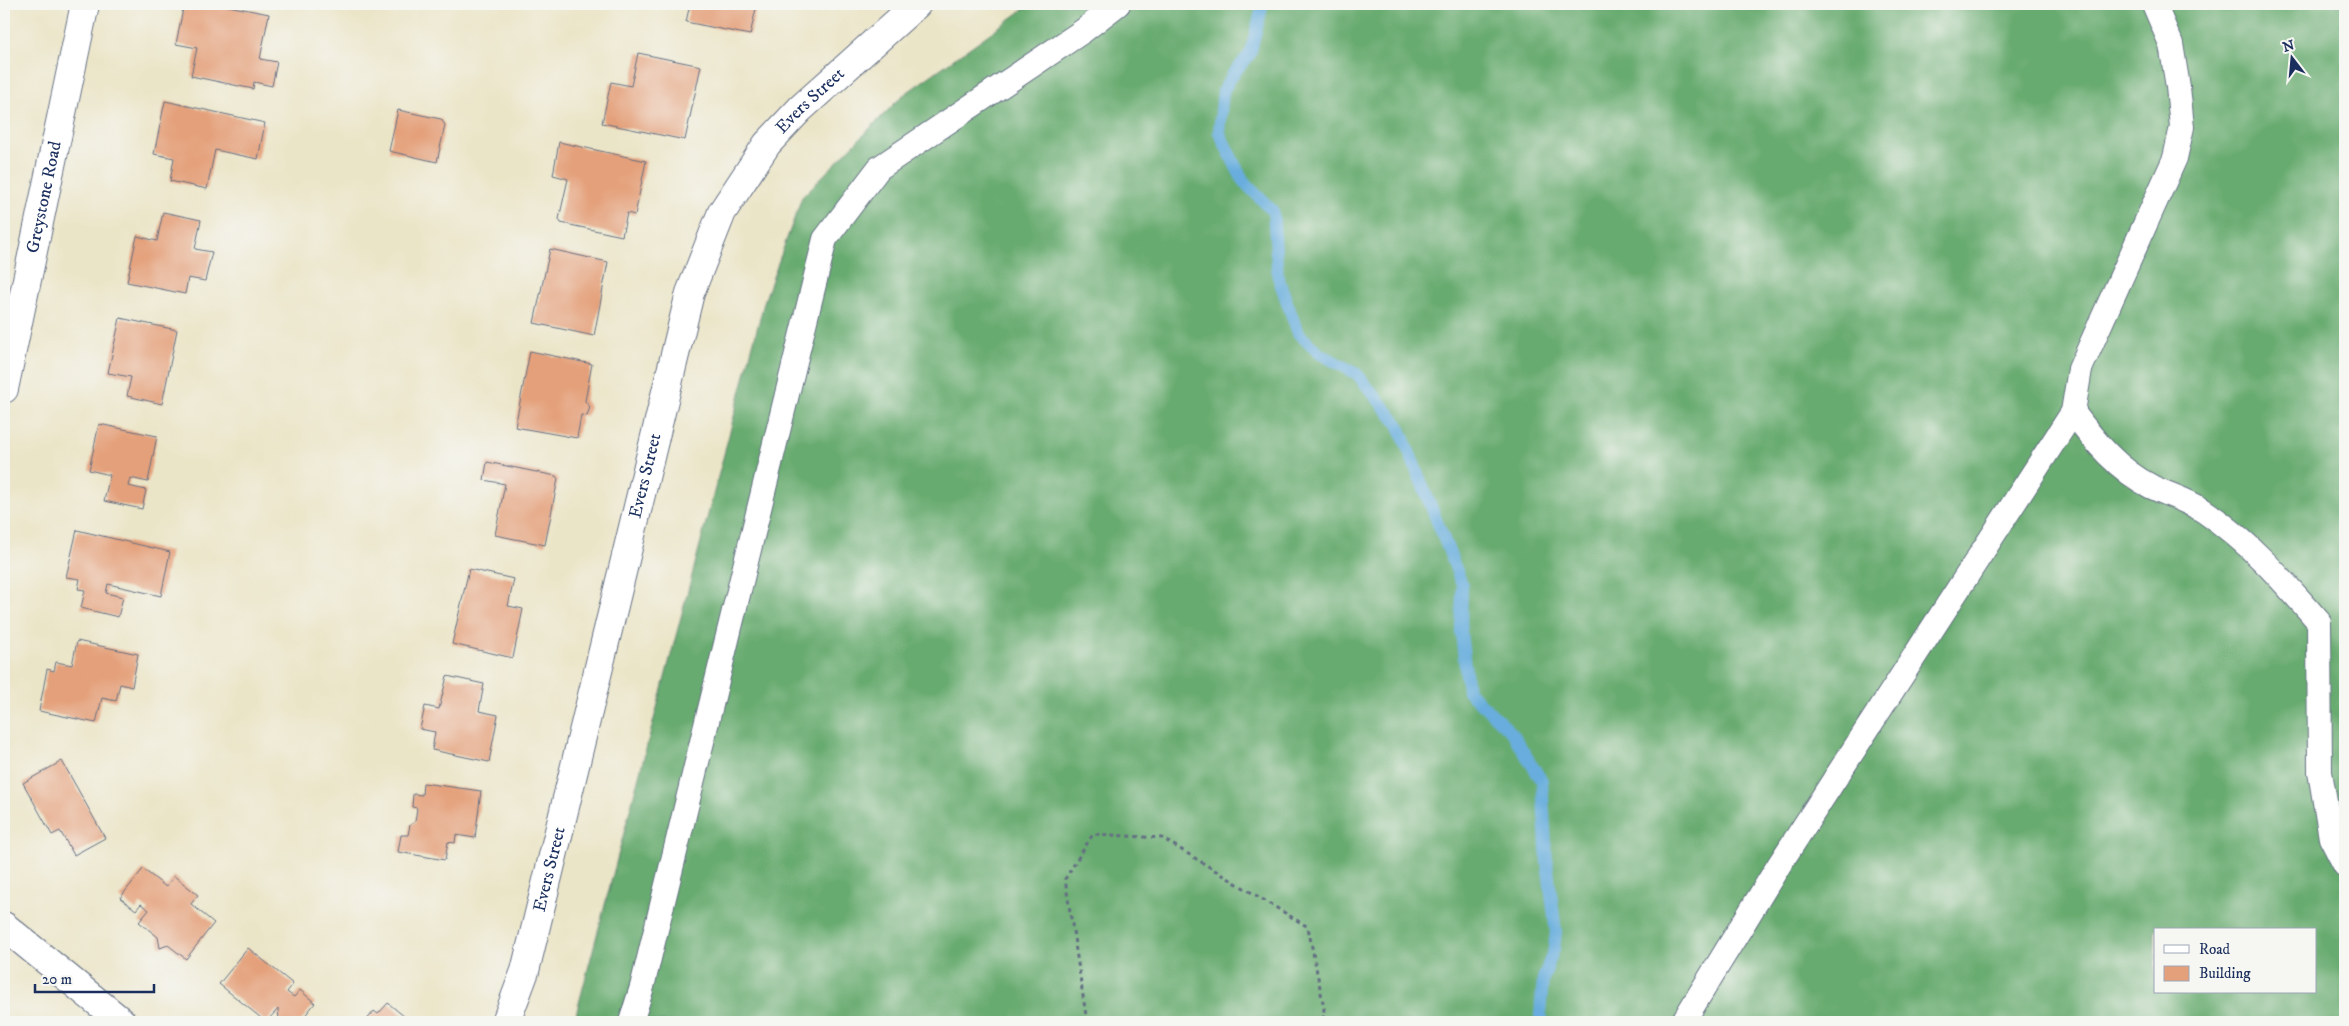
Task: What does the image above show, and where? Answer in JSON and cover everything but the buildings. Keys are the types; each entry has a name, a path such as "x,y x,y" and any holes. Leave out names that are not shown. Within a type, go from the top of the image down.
{"street":[{"name":"Greystone Road","path":"4,390 85,4"},
{"name":"Evers Street","path":"506,1022 525,971 690,292 722,212 767,144 800,108 917,4"},
{"path":"4,926 122,1022"}],"lane":[{"path":"631,1022 642,987 825,239 879,168 1083,32 1118,4"},
{"path":"1683,1022 1784,857 2073,412 2080,369 2175,158 2182,127 2172,44 2154,4"},
{"path":"2073,412 2093,439 2120,468 2150,486 2203,511 2265,561 2319,622 2320,772 2331,838 2345,865"}],"path":[{"path":"1087,1022 1066,879 1093,834 1162,838 1308,927 1324,1008 1323,1022"}],"green space":[{"path":"1031,4 2345,4 2345,1022 574,1022 765,299 802,197 902,96"}],"waterway":[{"path":"1263,4 1250,54 1233,74 1223,91 1219,132 1243,181 1273,211 1278,277 1298,333 1319,353 1357,374 1398,424 1462,584 1461,633 1468,691 1512,733 1542,781 1547,862 1556,932 1554,949 1543,979 1540,1015 1544,1022"}]}
